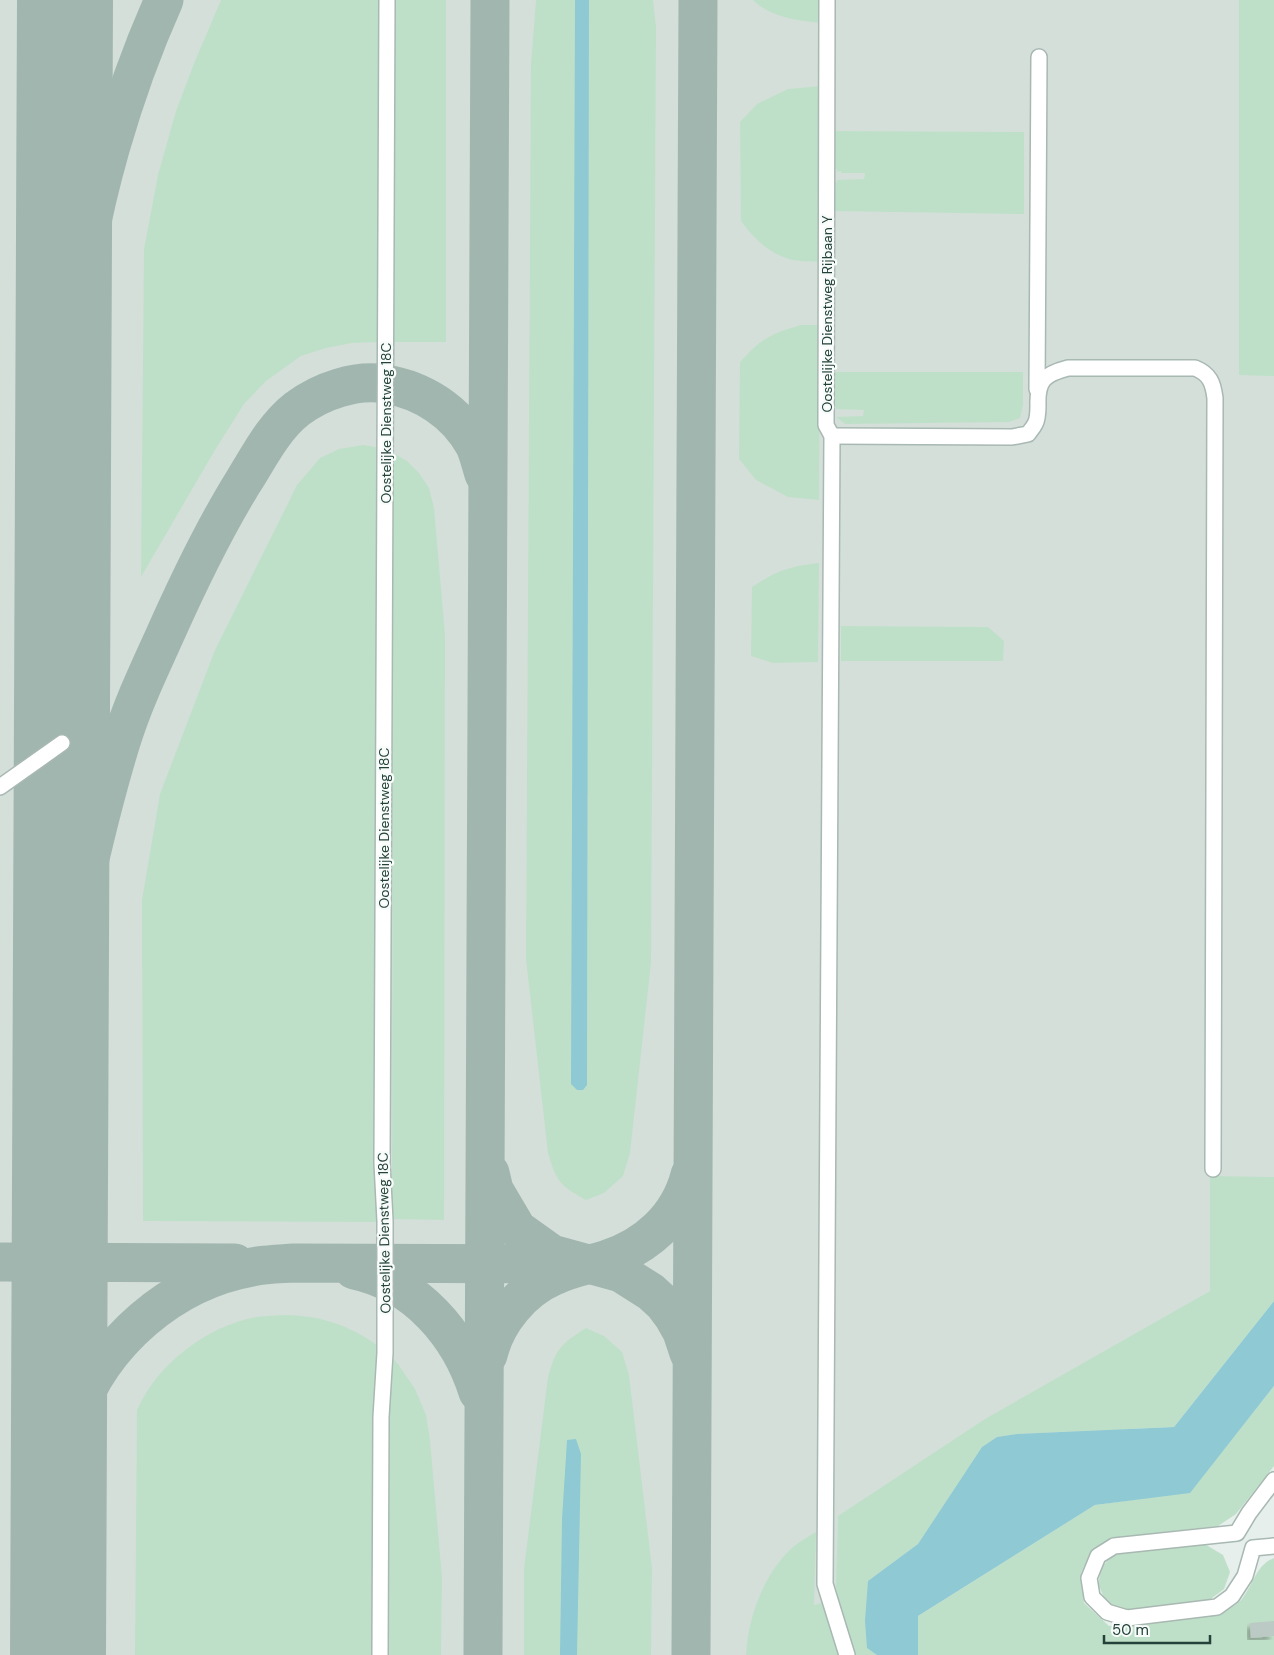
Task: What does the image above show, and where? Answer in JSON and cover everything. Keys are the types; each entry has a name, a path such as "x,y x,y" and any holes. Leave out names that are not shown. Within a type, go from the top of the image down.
{"lane":[{"name":"Oostelijke Dienstweg 18C","path":"380,1655 381,1417 385,1353 385,1222 382,1143 387,0"},
{"name":"Oostelijke Dienstweg Rijbaan Y","path":"827,0 826,425 832,436 825,1584 847,1655"},
{"path":"832,436 1012,437 1028,434 1035,424 1037,418 1039,57"},
{"path":"1037,391 1044,379 1052,372 1068,368 1195,368 1204,372 1213,382 1215,398 1213,1169"},
{"path":"0,787 62,743"},
{"path":"1237,1533 1249,1513 1274,1480"},
{"path":"1253,1548 1245,1576 1232,1596 1217,1606 1127,1618 1107,1612 1092,1597 1089,1578 1098,1556 1114,1546 1237,1533 1253,1548 1274,1546"}],"shaded area":[{"path":"0,0 1274,0 1274,1301 867,1647 877,1655 0,1655"}],"green space":[{"path":"221,0 382,0 381,342 352,343 326,348 301,356 266,381 244,404 141,577 144,249 158,175 176,111"},
{"path":"393,0 446,0 446,342 391,342"},
{"path":"536,0 653,0 656,27 651,963 630,1153 623,1176 604,1193 586,1200 570,1191 560,1182 548,1153 526,959 531,64"},
{"path":"753,0 822,0 822,23 794,20 776,15"},
{"path":"1239,0 1274,0 1274,376 1239,375"},
{"path":"821,86 821,262 797,261 768,249 756,239 741,221 740,122 757,104 788,89"},
{"path":"832,131 1024,132 1024,214 832,211 832,182 837,182 837,180 864,179 865,173 841,173 841,171 837,172 837,169 832,169"},
{"path":"801,325 820,325 819,500 788,497 756,480 739,459 740,362 754,347 767,338 781,331"},
{"path":"831,372 1023,372 1023,405 1020,418 1009,422 845,424 836,417 863,416 864,410 836,409 836,407 831,407"},
{"path":"363,445 381,448 377,1222 143,1221 142,900 160,794 215,650 297,485 320,458 339,449"},
{"path":"393,453 407,461 419,473 429,488 434,508 445,635 444,1220 392,1219"},
{"path":"819,563 818,662 773,663 751,656 752,587 784,570"},
{"path":"841,626 988,627 1004,641 1003,661 841,661"},
{"path":"1210,1176 1274,1177 1274,1301 1174,1427 1017,1434 997,1437 982,1447 918,1544 868,1581 867,1647 877,1655 853,1655 839,1612 836,1587 838,1516 985,1419 1210,1291"},
{"path":"287,1315 311,1317 334,1323 356,1332 377,1345 374,1655 135,1655 137,1410 157,1377 202,1338 238,1322 256,1317"},
{"path":"586,1328 604,1336 622,1352 629,1375 652,1568 651,1655 524,1655 524,1569 548,1377 557,1353 565,1343"},
{"path":"388,1354 398,1364 415,1389 426,1415 430,1440 442,1578 441,1655 386,1655"},
{"path":"1274,1386 1274,1466 1236,1514 1218,1526 1111,1538 1092,1549 1081,1573 1084,1603 1109,1626 1225,1611 1240,1601 1259,1570 1274,1558 1274,1655 918,1655 918,1616 1095,1505 1190,1492"},
{"path":"816,1532 814,1605 825,1602 840,1655 746,1655 747,1641 754,1611 766,1583 793,1547"},
{"path":"1203,1543 1223,1555 1230,1572 1224,1589 1208,1601 1124,1610 1106,1602 1098,1584 1102,1566 1116,1553"}],"water":[{"path":"575,0 589,0 587,1085 583,1090 577,1090 571,1084"},
{"path":"1274,1301 1274,1386 1190,1493 1095,1505 918,1616 918,1655 877,1655 867,1648 865,1621 868,1581 918,1544 982,1447 997,1437 1017,1434 1174,1427"},
{"path":"576,1439 581,1454 577,1655 560,1655 562,1519 567,1440"}],"building":[{"path":"1274,1621 1274,1636 1251,1638 1250,1623"}],"taxiway":[{"path":"63,451 69,376 91,224 110,148 122,110 164,0"},
{"path":"483,1655 490,0"},
{"path":"691,1655 698,0"},
{"path":"60,1101 69,986 76,928 87,871 121,742 141,689 192,577 233,498 268,442 289,416 317,397 351,385 362,383 385,384 413,391 438,404 449,413 468,434 475,446 484,474"},
{"path":"490,1173 494,1190 517,1229 552,1254 621,1273 651,1292 673,1316 682,1332 689,1353"},
{"path":"488,1355 497,1330 504,1319 531,1289 560,1273 605,1260 647,1239 659,1229 678,1205 690,1175"},
{"path":"0,1262 235,1263"},
{"path":"59,1500 67,1449 75,1418 87,1390 103,1364 144,1319 168,1301 194,1286 223,1274 252,1267 294,1263 589,1264"},
{"path":"354,1270 397,1286 433,1314 460,1350 478,1392"}],"runway":[{"path":"58,1655 65,0"}]}
